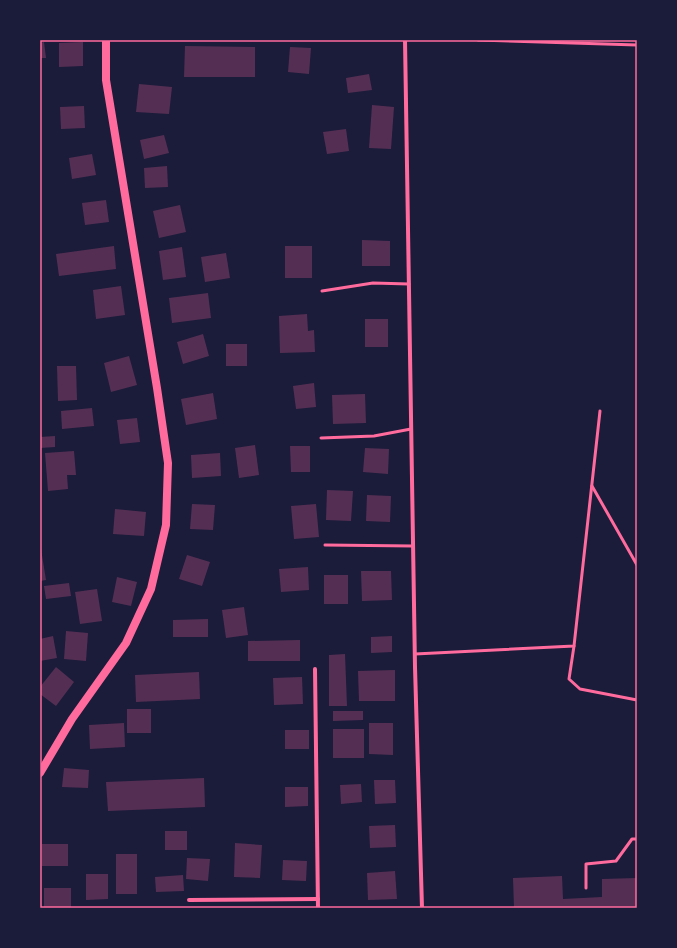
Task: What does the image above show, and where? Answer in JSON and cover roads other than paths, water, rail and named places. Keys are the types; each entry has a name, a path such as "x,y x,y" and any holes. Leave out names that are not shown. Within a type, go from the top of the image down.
{"main road":[{"path":"40,774 72,718 126,643 151,589 166,525 168,463 106,80 106,40"}],"street":[{"path":"405,40 415,654 422,908"},
{"path":"315,669 318,908"},
{"path":"189,900 318,899"}],"lane":[{"path":"478,40 637,45"},
{"path":"322,291 373,283 409,284"},
{"path":"600,411 569,680 580,689 637,700"},
{"path":"321,438 374,436 411,429"},
{"path":"592,486 637,565"},
{"path":"325,545 413,546"},
{"path":"415,654 574,646"},
{"path":"586,888 586,864 616,861 632,839 637,839"}]}
